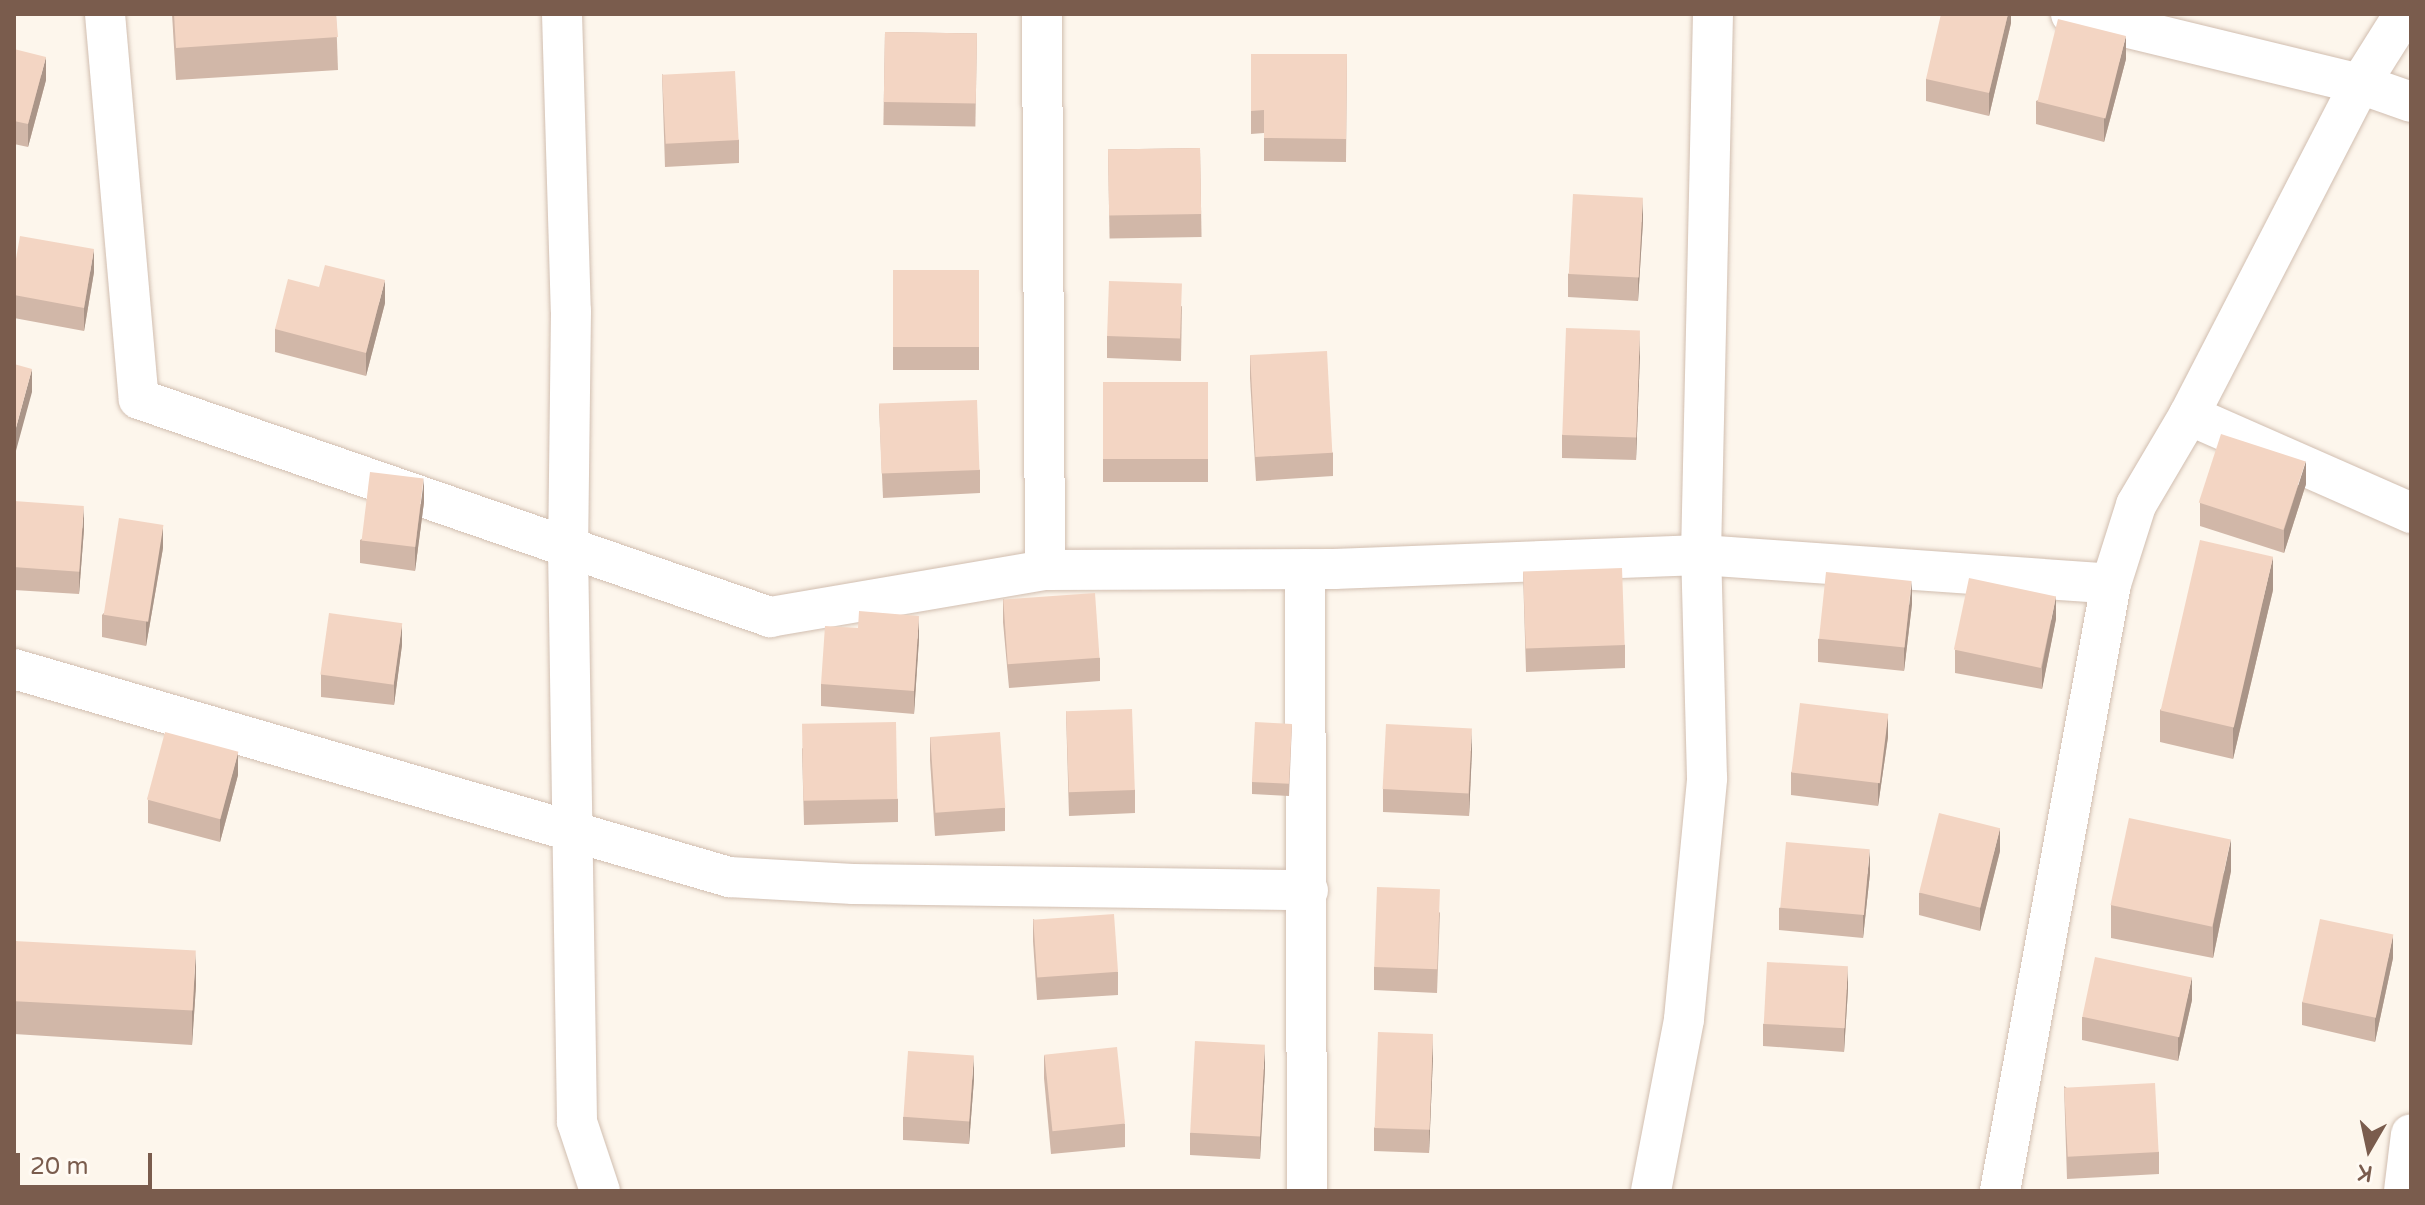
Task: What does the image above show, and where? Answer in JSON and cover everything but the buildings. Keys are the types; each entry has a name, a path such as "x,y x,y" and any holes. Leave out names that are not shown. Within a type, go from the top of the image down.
{"street":[{"path":"105,14 139,399 770,617 1045,570 1305,569 1701,555 2111,584"},
{"path":"562,14 571,311 568,548 577,1122 600,1191"},
{"path":"1042,14 1045,570"},
{"path":"1651,1191 1684,1019 1707,778 1701,555 1713,14"},
{"path":"2071,14 2360,84 2411,102"},
{"path":"2000,1191 2111,584 2136,505 2189,415 2360,84 2404,14"},
{"path":"2189,415 2411,513"},
{"path":"1305,569 1307,1191"},
{"path":"14,669 729,877 853,884 1308,890"},
{"path":"2404,1191 2411,1134"}]}
